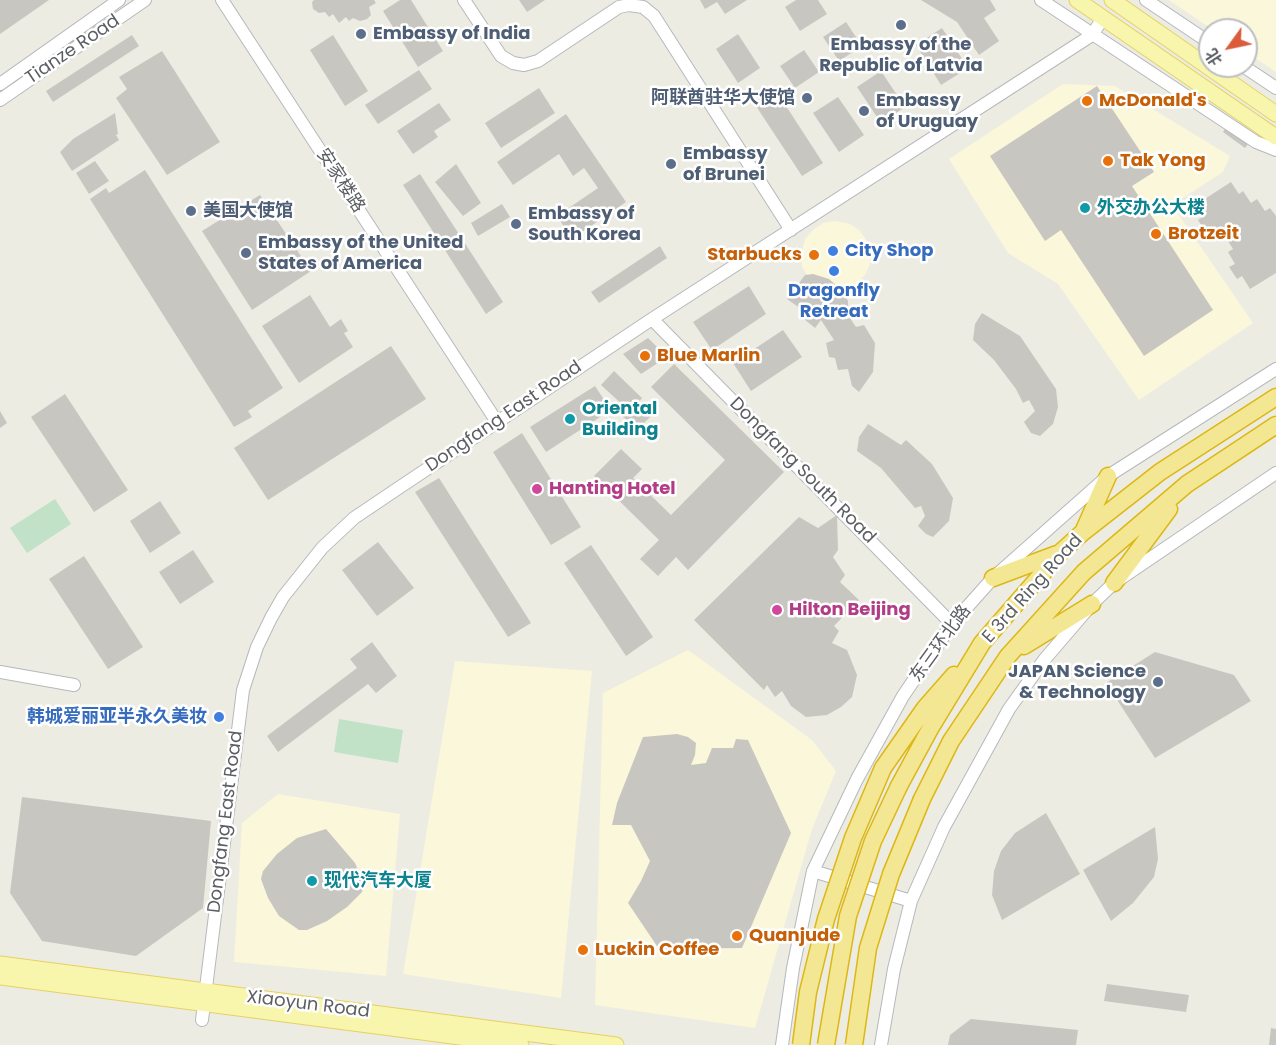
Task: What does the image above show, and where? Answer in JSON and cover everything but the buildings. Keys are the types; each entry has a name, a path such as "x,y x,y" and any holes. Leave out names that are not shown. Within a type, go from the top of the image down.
{"highway":[{"name":"E 3rd Ring Road","path":"826,1045 848,916 873,841 931,727 982,643 1061,552 1082,533 1160,472 1276,397"},
{"name":"E 3rd Ring Road","path":"854,1045 868,948 891,874 922,798 951,741 1008,656 1084,572 1187,484 1276,425"},
{"path":"1082,533 1108,476"},
{"path":"1114,583 1187,484"},
{"path":"993,578 1061,552"},
{"path":"1008,656 1092,604"},
{"path":"801,1045 808,992 826,919 853,838 883,768 925,708 982,643"}],"main road":[{"path":"1077,0 1276,137"},
{"path":"1112,0 1276,114"},
{"name":"Xiaoyun Road","path":"0,964 204,1005 616,1045"},
{"name":"Xiaoyun Road","path":"0,977 520,1045"}],"street":[{"name":"Tianze Road","path":"0,84 119,0"},
{"name":"Tianze Road","path":"0,100 145,0"},
{"name":"安家楼路","path":"222,0 497,422"},
{"path":"464,0 501,56 513,63 524,65 538,61 619,7 629,4 643,7 654,16 791,230"},
{"path":"1041,0 1256,142 1276,150"},
{"path":"1146,0 1198,35"},
{"name":"Dongfang East Road","path":"204,1005 243,690 257,647 283,597 337,532 381,499 652,319 1092,34 1102,18"},
{"path":"1258,76 1276,88"},
{"name":"Dongfang South Road","path":"652,319 952,624"},
{"name":"东三环北路","path":"782,1045 793,968 813,871 857,779 903,696 952,624 993,578 1108,476 1276,369"},
{"path":"882,1045 894,969 911,901 944,827 1009,709 1044,660 1092,604 1114,583 1276,473"},
{"path":"0,672 74,685"},
{"path":"813,871 911,901"}],"shaded area":[{"path":"1169,0 1276,0 1276,72 1258,60 1258,18 1198,20"},
{"name":"外交办公大楼","path":"1063,84 1115,86 1230,156 1223,172 1172,205 1253,323 1139,400 1058,284 1008,253 949,159"},
{"path":"835,221 850,224 860,231 867,241 870,252 870,264 865,275 857,284 840,291 808,277 802,266 801,254 805,239 813,230 823,223"},
{"path":"688,650 812,740 836,771 812,829 755,1028 595,1005 603,693"},
{"path":"455,661 592,671 561,998 403,974"},
{"path":"278,794 400,814 386,976 234,962 242,823"}],"green space":[{"path":"55,499 71,524 27,553 10,528"},
{"path":"339,719 403,730 398,763 334,752"}],"place":[{"name":"Embassy of the Republic of Latvia","path":"901,25"},
{"name":"Embassy of India","path":"361,34"},
{"name":"阿联酋驻华大使馆","path":"807,98"},
{"name":"McDonald's","path":"1087,101"},
{"name":"Embassy of Uruguay","path":"864,111"},
{"name":"Tak Yong","path":"1108,161"},
{"name":"Embassy of Brunei","path":"671,164"},
{"name":"外交办公大楼","path":"1085,208"},
{"name":"美国大使馆","path":"191,211"},
{"name":"Embassy of South Korea","path":"516,224"},
{"name":"Brotzeit","path":"1156,234"},
{"name":"City Shop","path":"833,251"},
{"name":"Embassy of the United States of America","path":"246,253"},
{"name":"Starbucks","path":"814,255"},
{"name":"Dragonfly Retreat","path":"834,271"},
{"name":"Blue Marlin","path":"645,356"},
{"name":"Oriental Building","path":"570,419"},
{"name":"Hanting Hotel","path":"537,489"},
{"name":"Hilton Beijing","path":"777,610"},
{"name":"JAPAN Science & Technology","path":"1158,682"},
{"name":"韩城爱丽亚半永久美妆","path":"219,717"},
{"name":"现代汽车大厦","path":"312,881"},
{"name":"Quanjude","path":"737,936"},
{"name":"Luckin Coffee","path":"583,950"}]}
